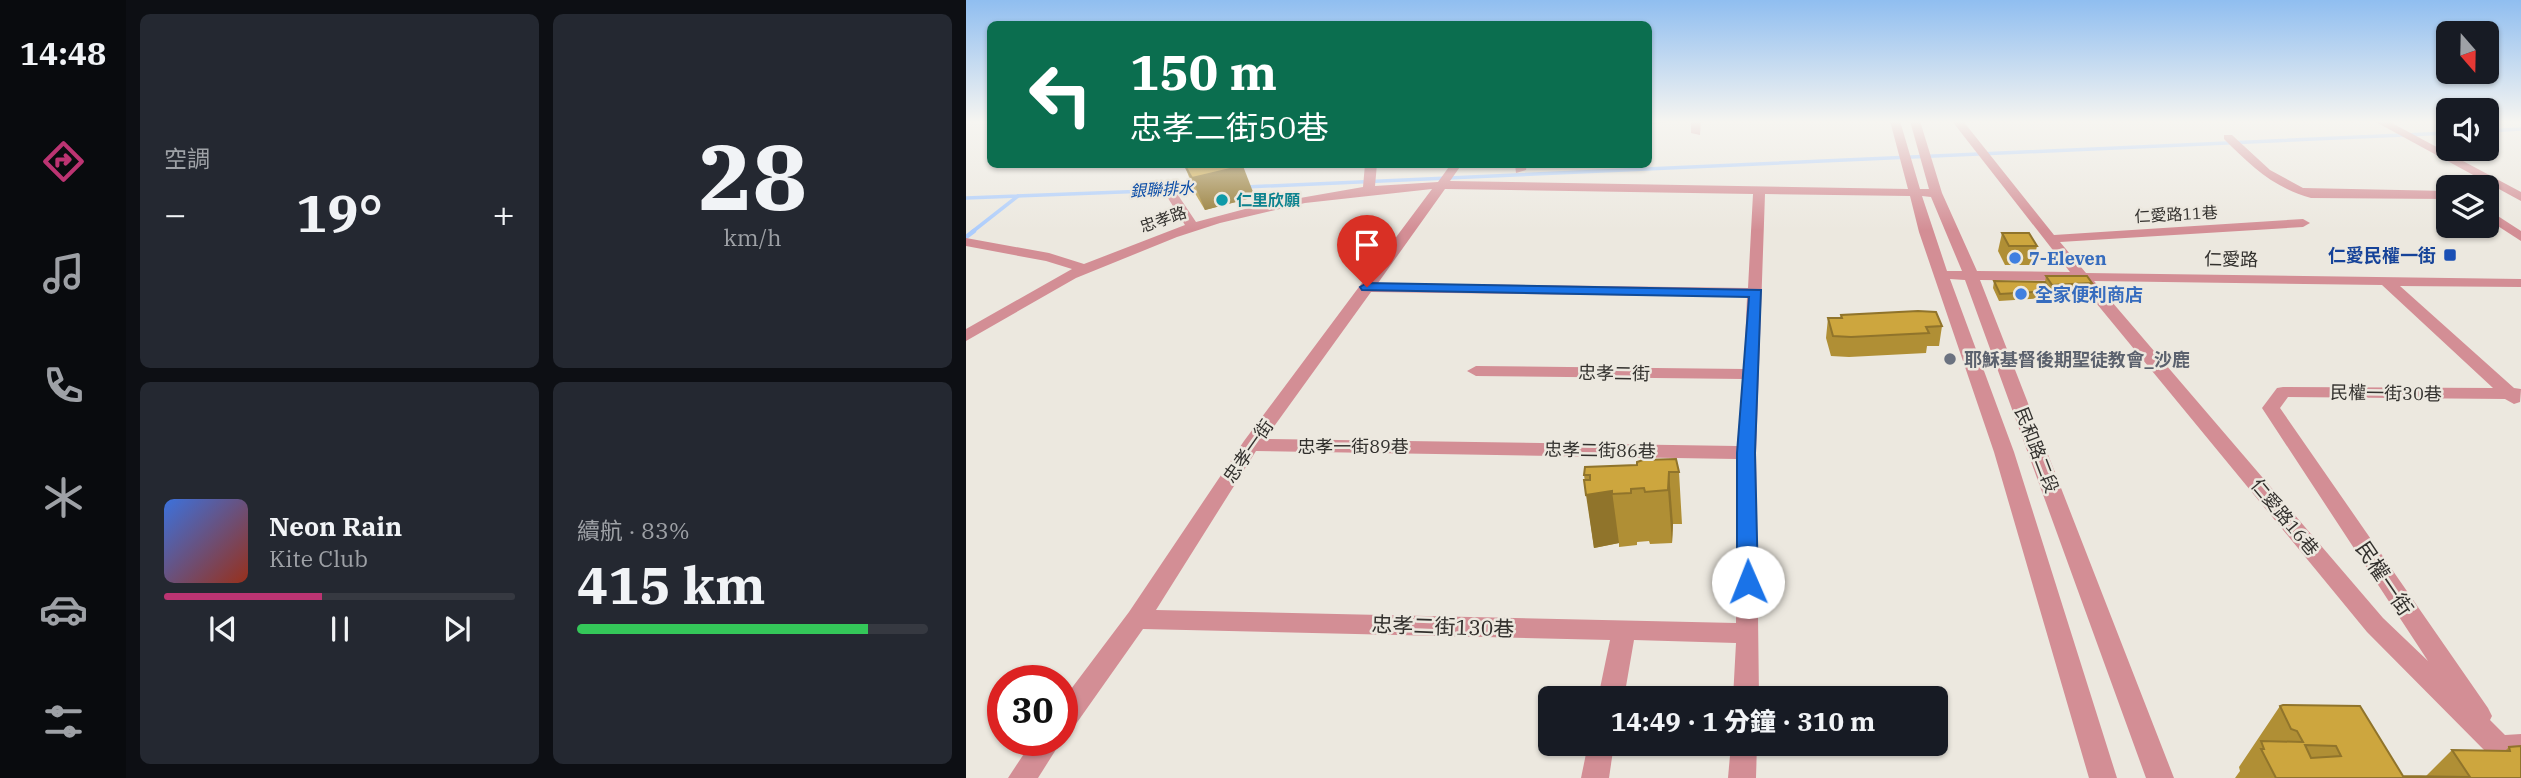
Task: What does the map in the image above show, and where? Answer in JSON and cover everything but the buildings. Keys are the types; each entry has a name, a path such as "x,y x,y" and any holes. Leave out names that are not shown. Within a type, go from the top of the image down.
{"street":[{"name":"民和路二段","path":"1905,157 1941,275 2004,452 2103,778"},
{"name":"民和路二段","path":"1926,157 1936,193 1972,275 2160,778"},
{"path":"1986,157 2082,275"},
{"path":"2250,157 2280,185 2292,191 2311,194 2436,195"},
{"path":"2447,157 2519,196"},
{"path":"1369,188 1371,168"},
{"name":"忠孝一街","path":"1078,700 1137,619 1251,445 1454,168"},
{"name":"忠孝路","path":"966,336 1085,269 1193,227 1289,201 1369,188 1442,185 1936,193"},
{"path":"1746,686 1746,453 1759,190"},
{"path":"1172,195 1193,227"},
{"path":"2499,195 2519,196"},
{"path":"2499,221 2521,237"},
{"name":"仁愛路11巷","path":"2050,239 2303,223"},
{"path":"966,242 1049,257 1085,269"},
{"name":"仁愛路","path":"1941,275 2521,283"},
{"name":"仁愛路16巷","path":"2082,275 2375,625 2511,754"},
{"path":"2387,282 2517,397"},
{"path":"1367,287 1756,293"},
{"name":"忠孝二街","path":"1476,371 1752,374"},
{"name":"民權一街30巷","path":"2271,408 2283,392 2517,397"},
{"name":"民權一街","path":"2271,408 2511,754"},
{"name":"忠孝一街89巷","path":"1251,445 1454,447"},
{"name":"忠孝二街86巷","path":"1454,447 1746,453"},
{"name":"忠孝二街130巷","path":"1137,619 1748,633"},
{"path":"1613,686 1624,632"},
{"path":"1022,778 1038,756"},
{"path":"1595,778 1599,756"},
{"path":"1742,778 1743,756"}],"waterway":[{"name":"銀聯排水","path":"1245,187 1907,157"},
{"name":"銀聯排水","path":"1018,196 1201,189"},
{"name":"銀聯排水","path":"966,198 1018,196"},
{"path":"972,232 1018,196"},
{"path":"966,237 974,231"}],"place":[{"name":"仁里欣願","path":"1222,200"},
{"name":"仁愛民權一街","path":"2450,255"},
{"name":"7-Eleven","path":"2015,258"},
{"name":"全家便利商店","path":"2021,294"},
{"name":"耶穌基督後期聖徒教會_沙鹿","path":"1950,359"}],"route":[{"path":"1367,287 1756,293 1746,453 1748,582"}]}
